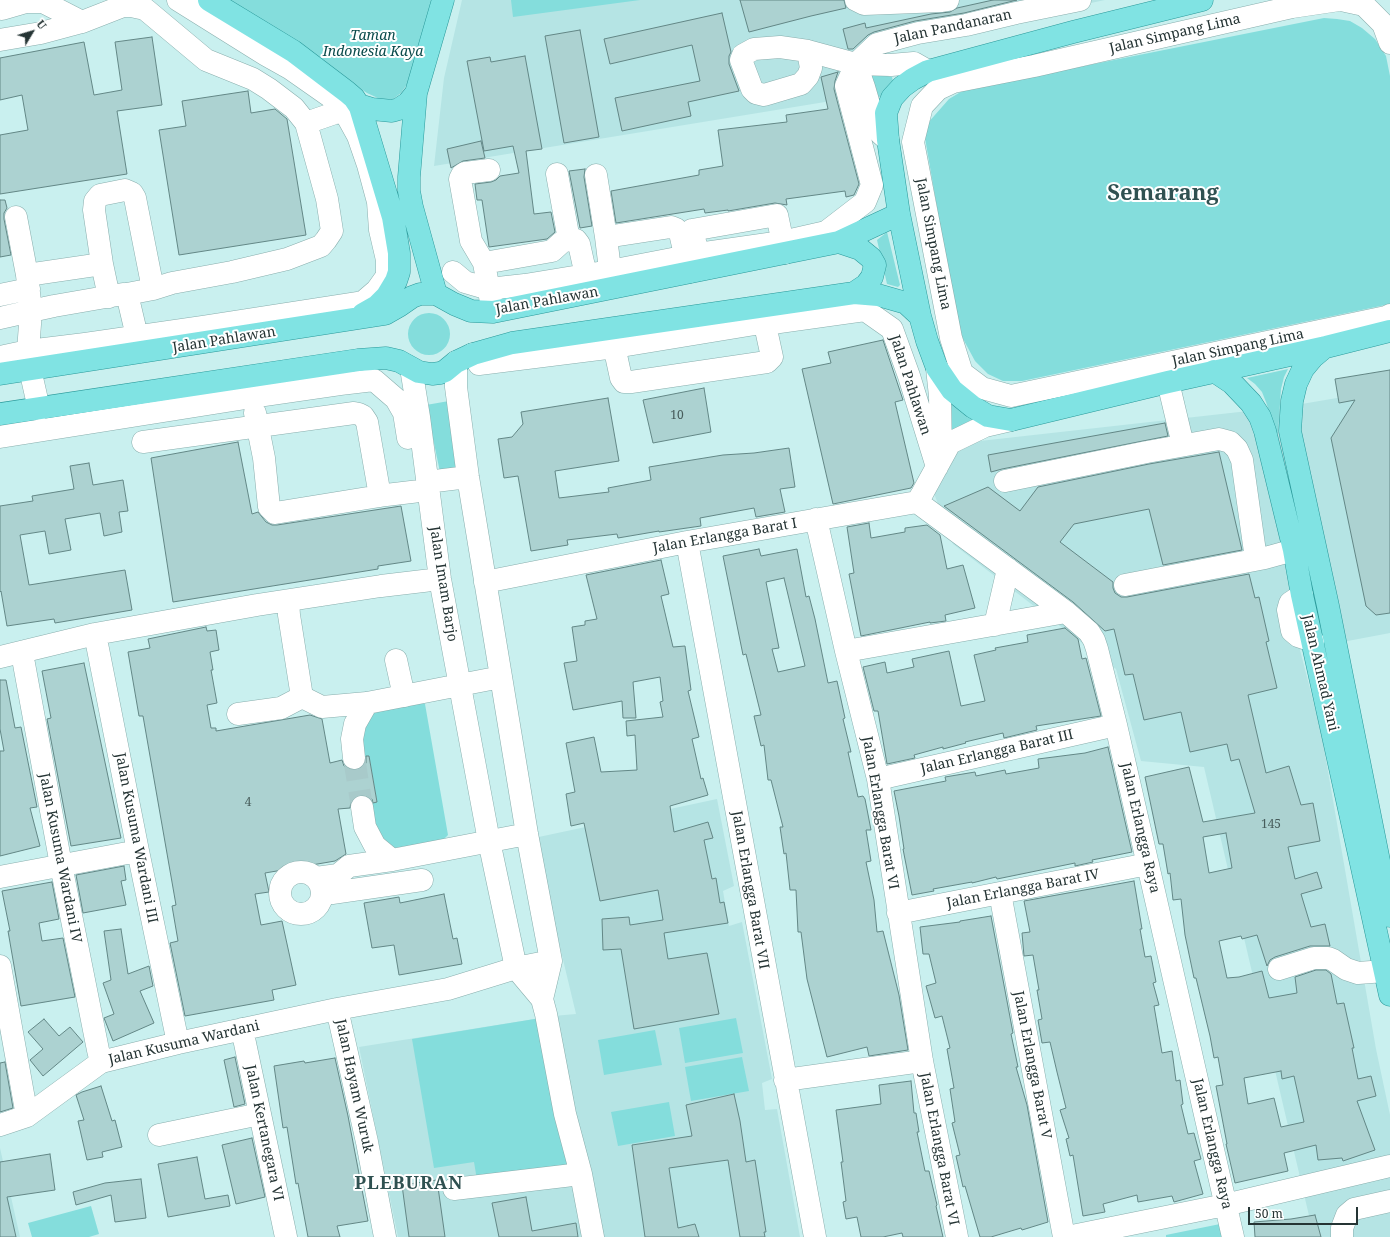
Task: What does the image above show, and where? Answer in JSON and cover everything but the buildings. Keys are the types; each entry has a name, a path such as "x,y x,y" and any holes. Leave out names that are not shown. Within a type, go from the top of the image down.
{"main road":[{"path":"209,0 293,51 347,92 393,217 399,253 399,272 387,296 377,306 357,318"},
{"path":"436,294 412,207 409,191 409,177 416,93 443,0"},
{"name":"Jalan Simpang Lima","path":"1202,0 1148,7 1073,32 928,71 902,87 892,98 886,113 888,140 899,214 920,316 927,342 937,368 952,390 973,407 988,416 1011,420 1214,371 1326,347 1390,331"},
{"path":"352,109 392,111 399,109 408,103 416,93"},
{"name":"Jalan Pahlawan","path":"0,374 29,360 139,344 385,314 412,297 420,294 436,294 471,311 493,312 588,284 783,248 839,242 899,214"},
{"path":"839,242 860,249 871,258 874,265 872,277 866,285 854,293"},
{"name":"Jalan Pahlawan","path":"0,414 251,387 358,360 386,358 399,361 419,372 440,373 464,358 512,343 612,338 763,315 854,293 878,295 906,303 920,316"},
{"name":"Jalan Ahmad Yani","path":"1326,347 1313,357 1303,369 1296,384 1292,401 1290,431 1328,606 1390,916"},
{"name":"Jalan Ahmad Yani","path":"1214,371 1232,383 1251,403 1260,417 1265,431 1294,550 1302,594 1390,995"}],"street":[{"name":"Jalan Pahlawan","path":"139,344 203,327 363,302 378,290 387,276 387,260 380,230 378,202 366,158 358,136 352,109 342,107 331,97 291,69 178,0"},
{"path":"856,0 864,4 942,2 948,0"},
{"name":"Jalan Simpang Lima","path":"1390,43 1383,24 1364,5 1340,0 1292,7 1034,66 953,82 938,89 922,106 913,142 951,338 962,373 982,388 1011,396 1390,315"},
{"path":"1071,1 1073,32"},
{"name":"Jalan Pandanaran","path":"856,64 878,44 918,33 966,25 1071,1"},
{"path":"2,9 26,2 43,2 82,22"},
{"path":"0,40 41,34 82,22 132,3 145,9 206,60 253,79 294,108 306,122 327,199 332,231 321,246 287,258 232,272 172,283 153,289 54,306 0,318"},
{"path":"808,51 856,64 891,65 914,63 928,71"},
{"name":"Jalan Pahlawan","path":"783,248 826,232 865,202 872,185 846,86 856,64"},
{"path":"856,64 873,118 881,134 888,140"},
{"path":"306,122 352,109"},
{"path":"489,170 465,173 460,179 472,241 484,263 493,312"},
{"path":"557,174 569,240"},
{"path":"596,175 612,280"},
{"path":"139,344 118,295 102,264 94,210 95,201 100,195 126,190 132,193 136,198 153,289"},
{"path":"694,264 692,230 777,215 783,248"},
{"path":"16,217 28,282 31,311 29,360 39,409"},
{"path":"606,237 671,227 680,233 694,264"},
{"path":"484,263 552,251 562,242 576,240 579,244 588,284"},
{"path":"0,295 28,282 102,264"},
{"name":"Jalan Pahlawan","path":"453,272 465,282 489,289 525,285 588,284"},
{"name":"Jalan Pahlawan","path":"763,315 865,310 892,329 939,462"},
{"path":"612,338 621,378 624,382 768,362 772,357 763,315"},
{"name":"Jalan Pahlawan","path":"0,357 29,360"},
{"path":"464,358 456,387 468,477 527,834 551,961 542,999"},
{"name":"Jalan Imam Barjo","path":"411,368 424,488 489,841 516,968"},
{"path":"937,368 940,396 939,462"},
{"name":"Jalan Pahlawan","path":"0,437 251,387 340,384 374,380 396,399 404,413 424,488"},
{"path":"1168,382 1183,446"},
{"path":"251,387 264,458 269,507 275,513 424,488 468,477"},
{"path":"143,442 354,413 363,416 367,422 380,496"},
{"path":"917,502 950,443 984,426 1011,420"},
{"path":"1005,481 1219,439 1230,442 1237,449 1242,460 1256,560"},
{"name":"Jalan Erlangga Barat I","path":"485,582 687,542 917,502"},
{"name":"Jalan Erlangga Raya","path":"917,502 1066,612 1089,632 1094,640 1116,725 1233,1237"},
{"name":"Jalan Erlangga Barat VI","path":"816,520 846,651 878,780 922,1061 957,1237"},
{"name":"Jalan Erlangga Barat VII","path":"687,542 815,1237"},
{"path":"1126,585 1256,560 1294,550"},
{"path":"995,625 1008,569"},
{"path":"0,657 22,653 96,634 256,605 381,586 440,572"},
{"path":"288,601 302,697"},
{"path":"846,651 1066,612"},
{"name":"Jalan Kusuma Wardani III","path":"96,634 138,851 178,1043"},
{"name":"Jalan Kusuma Wardani IV","path":"22,653 61,865 101,1062"},
{"path":"396,660 404,696"},
{"path":"302,697 322,707 367,703 501,677"},
{"path":"238,714 281,708 302,697"},
{"path":"354,758 352,739 356,724 367,703"},
{"name":"Jalan Erlangga Barat III","path":"878,780 1116,725"},
{"path":"362,807 365,827 375,846 392,860"},
{"path":"422,880 332,893 319,886 338,875 349,866 392,860 527,834"},
{"path":"0,877 138,851"},
{"name":"Jalan Erlangga Barat IV","path":"898,913 1148,864"},
{"name":"Jalan Erlangga Barat V","path":"1000,893 1066,1237"},
{"path":"1279,969 1314,958 1328,958 1334,960 1346,969 1358,972 1385,971"},
{"name":"Jalan Hayam Wuruk","path":"385,1237 367,1142 337,1009 448,989 516,968 551,961"},
{"path":"0,966 27,1116"},
{"path":"516,968 542,999 565,1114 581,1174 593,1237"},
{"name":"Jalan Kusuma Wardani","path":"0,1125 27,1116 101,1062 178,1043 337,1009"},
{"name":"Jalan Kertanegara VI","path":"242,1029 286,1237"},
{"name":"Jalan Erlangga Barat VI","path":"785,1080 922,1061"},
{"path":"159,1135 260,1114"},
{"path":"1066,1237 1225,1205 1390,1166"},
{"path":"454,1189 581,1174"},
{"path":"1342,1237 1342,1228 1347,1215 1354,1209 1390,1201"}],"shaded area":[{"path":"462,0 1105,0 842,56 851,95 825,102 434,166 444,78"},
{"path":"1390,389 1390,633 1300,650 1321,731 1376,1049 1390,1115 1390,1237 1314,1237 1204,767 1141,761 1116,669 953,544 932,488 962,443 1284,407"},
{"path":"717,799 734,886 723,891 729,926 742,922 772,1079 762,1083 765,1110 777,1109 800,1237 398,1237 359,1047 553,1016 576,1014 534,838"},
{"path":"0,1148 20,1237 0,1237"}],"green space":[{"name":"Taman Indonesia Kaya","path":"226,0 432,0 408,83 401,93 393,99 380,99 367,93"},
{"path":"511,0 640,0 513,17"},
{"path":"1324,18 1350,21 1362,28 1375,39 1386,56 1390,76 1390,304 1022,381 1003,381 988,374 975,361 961,335 956,318 925,138 927,124 949,99 964,90"},
{"path":"869,72 892,77 893,81 876,101"},
{"path":"887,232 900,285 898,287 887,284 877,240"},
{"path":"425,313 433,313 441,316 447,322 450,334 447,346 441,352 433,355 425,355 417,352 411,346 408,338 408,330 411,322 417,316"},
{"path":"1288,369 1281,389 1278,434 1274,427 1262,392 1247,378"},
{"path":"950,400 976,417 969,424 947,436"},
{"path":"449,401 463,467 440,472 426,405"},
{"path":"417,699 425,704 448,835 443,840 395,848 374,830 368,804 377,802 369,756 360,758 358,732 371,707"},
{"path":"553,1016 578,1163 477,1180 474,1162 434,1168 412,1039"},
{"path":"736,1018 743,1053 685,1063 679,1028"},
{"path":"655,1030 662,1065 604,1075 598,1040"},
{"path":"742,1057 749,1091 691,1101 685,1067"},
{"path":"669,1102 675,1136 618,1146 611,1112"},
{"path":"91,1206 99,1234 89,1237 32,1237 28,1223"},
{"path":"1225,1223 1227,1237 1166,1237 1166,1235"}],"tunnel":[{"path":"354,758 362,807"}],"district":[{"name":"Semarang","path":"1163,194"},
{"name":"PLEBURAN","path":"409,1184"}]}
